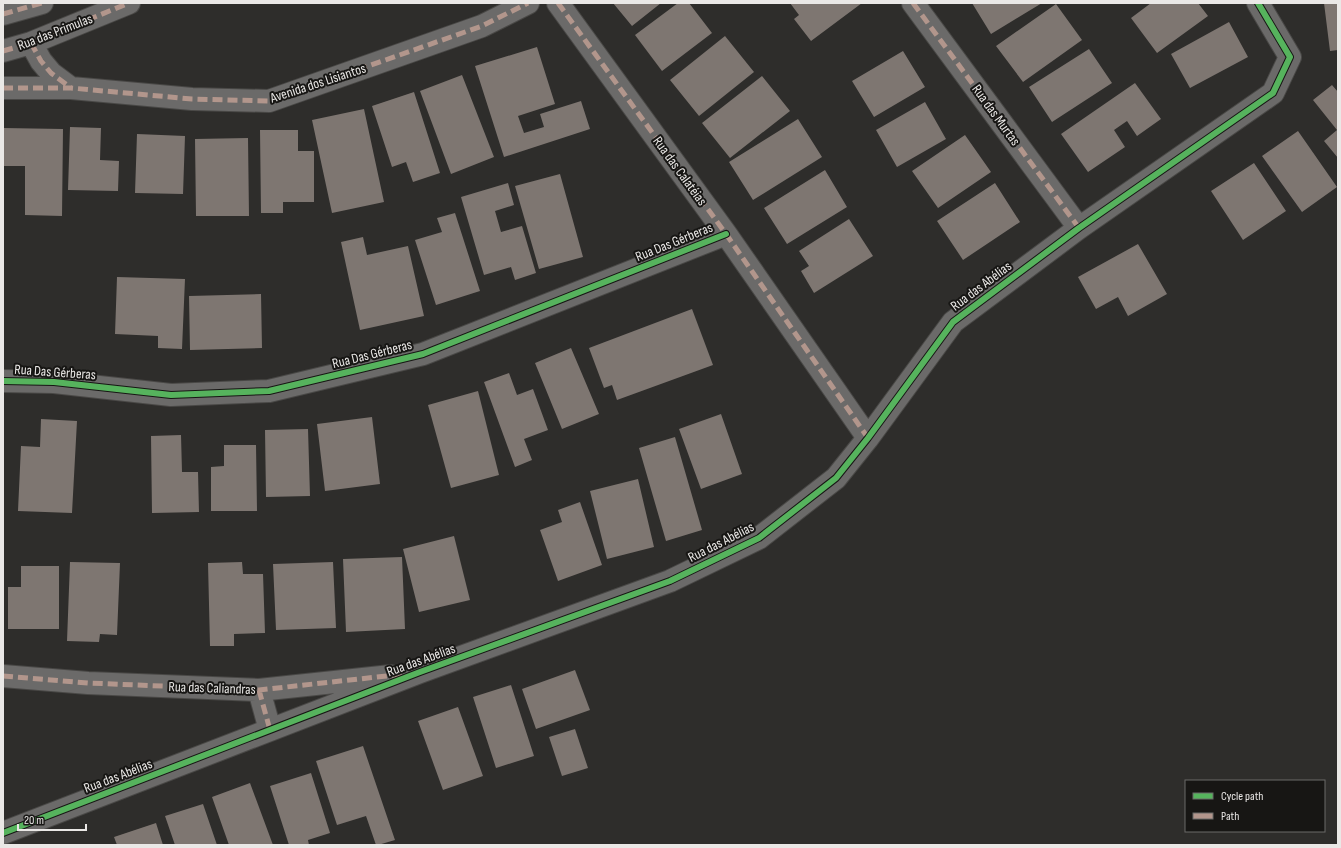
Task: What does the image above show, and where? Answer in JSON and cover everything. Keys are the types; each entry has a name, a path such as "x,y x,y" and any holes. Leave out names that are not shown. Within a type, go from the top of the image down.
{"street":[{"path":"3,14 42,3"},
{"name":"Rua das Primulas","path":"3,51 31,43 129,3"},
{"name":"Avenida dos Lisiantos","path":"3,88 71,88 192,99 269,101 482,26 528,3"},
{"name":"Rua das Calatéias","path":"558,3 726,234 868,438"},
{"name":"Rua das Murtas","path":"913,3 1079,228"},
{"name":"Rua das Abélias","path":"3,833 420,672 670,581 759,538 836,478 868,438 953,322 1079,228 1273,93 1290,57 1258,3"},
{"path":"31,43 51,72 71,88"},
{"name":"Rua Das Gérberas","path":"3,381 54,382 171,395 269,391 423,354 726,234"},
{"name":"Rua das Caliandras","path":"3,676 88,684 259,690 420,672"},
{"path":"259,690 270,730"}],"building":[{"path":"613,3 661,3 632,26"},
{"path":"678,3 689,3 712,33 662,71 635,35"},
{"path":"790,3 862,3 811,41 794,19 799,15"},
{"path":"972,3 1042,3 991,34"},
{"path":"1151,3 1198,3 1208,16 1157,53 1131,18"},
{"path":"1324,3 1338,3 1338,50 1330,51"},
{"path":"1056,4 1082,40 1023,82 996,46"},
{"path":"1229,22 1248,57 1190,88 1171,54"},
{"path":"725,36 754,72 699,116 670,80"},
{"path":"537,47 555,104 518,116 524,133 544,127 540,114 581,101 590,129 504,157 475,66"},
{"path":"1089,49 1112,83 1052,122 1029,87"},
{"path":"903,51 925,87 874,117 852,81"},
{"path":"462,75 494,157 451,174 420,91"},
{"path":"762,76 790,111 730,158 702,123"},
{"path":"1135,83 1161,119 1137,136 1127,121 1114,130 1125,147 1088,172 1061,134"},
{"path":"1332,85 1338,92 1338,158 1324,141 1337,130 1313,100"},
{"path":"414,92 440,173 413,182 406,162 392,167 372,106"},
{"path":"925,102 946,139 897,167 876,130"},
{"path":"364,109 384,202 332,213 312,120"},
{"path":"798,119 822,157 753,200 729,162"},
{"path":"70,127 101,128 100,160 119,161 118,191 68,190"},
{"path":"3,128 63,129 62,216 25,215 25,166 3,166"},
{"path":"260,130 298,130 298,151 314,151 314,202 283,202 283,213 261,213"},
{"path":"1298,131 1337,187 1302,212 1262,156"},
{"path":"137,134 185,136 183,194 135,193"},
{"path":"965,135 991,172 938,208 912,171"},
{"path":"248,138 249,216 196,216 195,139"},
{"path":"1254,163 1286,211 1243,240 1211,191"},
{"path":"825,170 847,207 787,244 764,208"},
{"path":"560,174 583,257 539,269 515,186"},
{"path":"508,183 514,205 495,211 501,232 522,226 536,273 515,280 511,267 484,275 461,197"},
{"path":"995,183 1020,222 963,260 937,221"},
{"path":"455,213 480,291 436,305 415,240 442,232 437,218"},
{"path":"849,219 873,256 814,293 801,271 809,266 799,251"},
{"path":"363,237 367,255 408,246 424,316 360,330 341,242"},
{"path":"1138,244 1167,294 1128,316 1118,297 1096,309 1078,277"},
{"path":"117,277 185,279 182,349 158,348 158,336 115,334"},
{"path":"261,294 262,348 190,350 189,296"},
{"path":"692,309 713,365 617,400 612,385 604,388 589,348"},
{"path":"571,348 599,414 562,429 535,363"},
{"path":"509,373 517,395 533,389 548,430 524,439 532,460 515,467 484,382"},
{"path":"478,391 499,475 451,488 428,405"},
{"path":"721,414 742,474 701,489 679,429"},
{"path":"372,417 380,484 325,491 317,424"},
{"path":"41,419 77,421 72,513 18,511 21,446 40,447"},
{"path":"308,429 310,496 266,497 265,430"},
{"path":"181,435 182,472 198,472 199,512 152,513 151,436"},
{"path":"675,437 702,530 666,541 639,448"},
{"path":"224,445 256,445 257,511 211,511 211,467 224,466"},
{"path":"638,479 654,547 607,559 590,491"},
{"path":"580,502 602,565 558,581 540,530 562,522 558,510"},
{"path":"454,536 470,600 419,612 403,549"},
{"path":"402,557 405,629 346,632 343,559"},
{"path":"70,562 120,563 117,635 100,634 99,642 67,641"},
{"path":"242,562 243,574 263,574 265,633 234,634 234,646 210,646 208,563"},
{"path":"333,562 336,628 276,630 273,564"},
{"path":"21,566 59,566 59,629 8,629 8,587 21,587"},
{"path":"575,670 590,710 536,729 522,689"},
{"path":"511,685 534,756 496,768 473,697"},
{"path":"458,707 483,776 443,790 418,721"},
{"path":"575,729 588,768 562,776 549,737"},
{"path":"363,746 395,840 378,845 376,845 366,816 337,825 316,761"},
{"path":"311,773 330,833 308,840 309,845 289,845 270,786"},
{"path":"250,783 273,845 229,845 212,797"},
{"path":"203,804 217,845 175,845 165,816"},
{"path":"156,823 163,845 117,845 114,837"}],"marked path":[{"path":"3,14 42,3"},
{"path":"3,51 31,43 129,3"},
{"path":"3,88 71,88 192,99 269,101 482,26 528,3"},
{"path":"558,3 726,234 868,438"},
{"path":"913,3 1079,228"},
{"path":"31,43 41,61 51,73 71,88"},
{"path":"3,676 88,683 259,690 404,674"},
{"path":"259,690 270,730"}],"cycle path":[{"path":"3,833 420,672 670,581 759,538 836,478 868,438 953,322 1079,228 1273,93 1290,57 1258,3"},
{"path":"3,381 54,382 171,395 269,391 423,354 726,234"}]}
